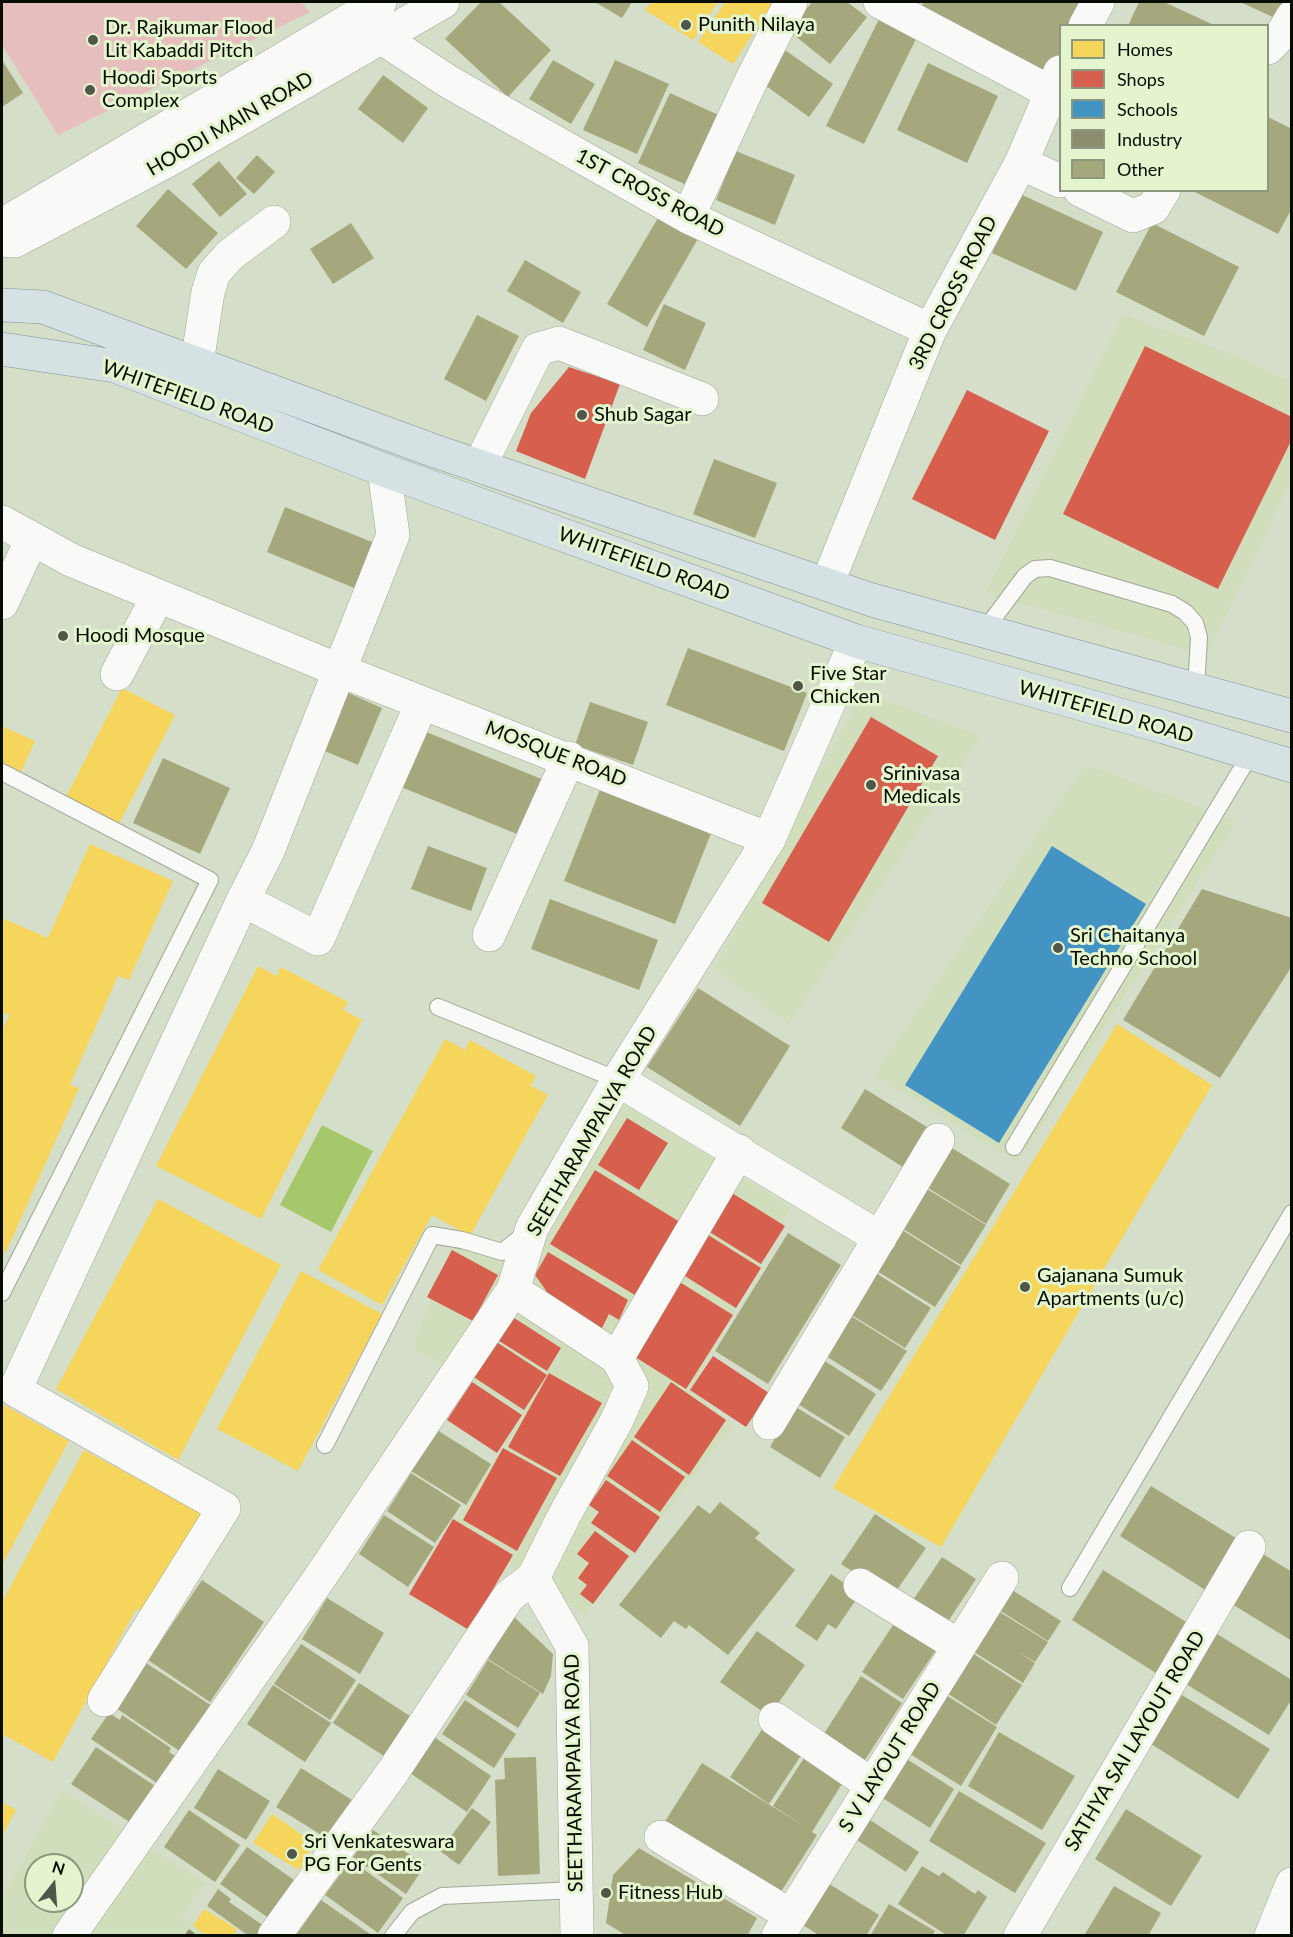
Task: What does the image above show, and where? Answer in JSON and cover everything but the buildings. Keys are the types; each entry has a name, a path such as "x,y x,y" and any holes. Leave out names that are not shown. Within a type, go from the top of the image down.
{"main road":[{"name":"WHITEFIELD ROAD","path":"2,305 42,307 429,449 872,600 1292,716"},
{"name":"WHITEFIELD ROAD","path":"2,349 115,366 384,470 856,641 1164,727 1292,766"}],"street":[{"path":"6,236 14,218 380,2"},
{"name":"HOODI MAIN ROAD","path":"6,236 167,161 443,2"},
{"path":"688,217 751,81 791,2"},
{"path":"880,2 1055,82"},
{"path":"1086,24 1098,2"},
{"path":"1269,47 1292,17"},
{"name":"1ST CROSS ROAD","path":"352,18 380,39 449,82 688,217 930,330"},
{"name":"3RD CROSS ROAD","path":"827,584 930,330 1021,163 1055,82"},
{"path":"1021,163 1059,181"},
{"path":"1084,192 1133,216 1152,208 1163,192"},
{"path":"197,363 208,292 214,273 230,255 274,222"},
{"path":"480,465 538,349 559,344 577,349 702,399"},
{"path":"104,1700 224,1508 15,1390 243,900 268,851 293,784 341,671 393,535 384,470"},
{"name":"MOSQUE ROAD","path":"2,522 71,560 158,596 341,671 569,758 769,839"},
{"path":"2,603 32,539"},
{"path":"117,674 158,596"},
{"name":"SEETHARAMPALYA ROAD","path":"69,1935 321,1576 513,1290 532,1228 618,1080 769,839 856,641"},
{"path":"243,900 318,939 422,703"},
{"path":"489,934 569,758"},
{"path":"618,1080 740,1151 880,1238"},
{"path":"769,1423 938,1140"},
{"path":"617,1358 740,1151"},
{"path":"274,1935 392,1773 509,1596 533,1578 617,1420 632,1386 617,1358 513,1290"},
{"name":"SATHYA SAI LAYOUT ROAD","path":"1020,1935 1249,1547"},
{"name":"SEETHARAMPALYA ROAD","path":"533,1578 572,1646 579,1934"},
{"name":"S V LAYOUT ROAD","path":"784,1925 1002,1578"},
{"path":"860,1585 959,1646"},
{"path":"775,1719 872,1785"},
{"path":"661,1837 784,1925"},
{"path":"1271,1935 1292,1884"}],"lane":[{"path":"984,631 1025,576 1035,569 1050,568 1172,604 1185,612 1195,623 1198,637 1196,690"},
{"path":"1014,1147 1250,755"},
{"path":"2,772 210,880 2,1293"},
{"path":"438,1007 618,1080"},
{"path":"1070,1588 1292,1213"},
{"path":"325,1444 432,1235 462,1240 502,1252 532,1228"},
{"path":"393,1935 412,1912 442,1896 577,1890"}],"shaded area":[{"name":"Hoodi Sports Complex","path":"2,2 301,2 310,12 58,135 2,45"},
{"path":"1123,314 1229,353 1291,382 1291,482 1206,655 985,593"},
{"path":"863,692 981,736 789,1024 714,968"},
{"name":"Sri Chaitanya Techno School","path":"1085,764 1237,821 1017,1163 874,1075"},
{"path":"620,1101 791,1208 691,1390 734,1426 585,1615 453,1526 524,1413 413,1348 452,1243 539,1256"},
{"path":"322,1125 373,1151 331,1232 280,1205"},
{"path":"62,1790 205,1883 181,1916 208,1935 2,1936 2,1898 24,1858 24,1913 84,1913 84,1853 27,1853"}],"place":[{"name":"Punith Nilaya","path":"686,25"},
{"name":"Dr. Rajkumar Flood Lit Kabaddi Pitch","path":"93,40"},
{"name":"Hoodi Sports Complex","path":"90,90"},
{"name":"Shub Sagar","path":"582,415"},
{"name":"Hoodi Mosque","path":"63,636"},
{"name":"Five Star Chicken","path":"798,686"},
{"name":"Srinivasa Medicals","path":"871,785"},
{"name":"Sri Chaitanya Techno School","path":"1058,948"},
{"name":"Gajanana Sumuk Apartments (u/c)","path":"1025,1287"},
{"name":"Sri Venkateswara PG For Gents","path":"292,1854"},
{"name":"Fitness Hub","path":"606,1893"}]}
